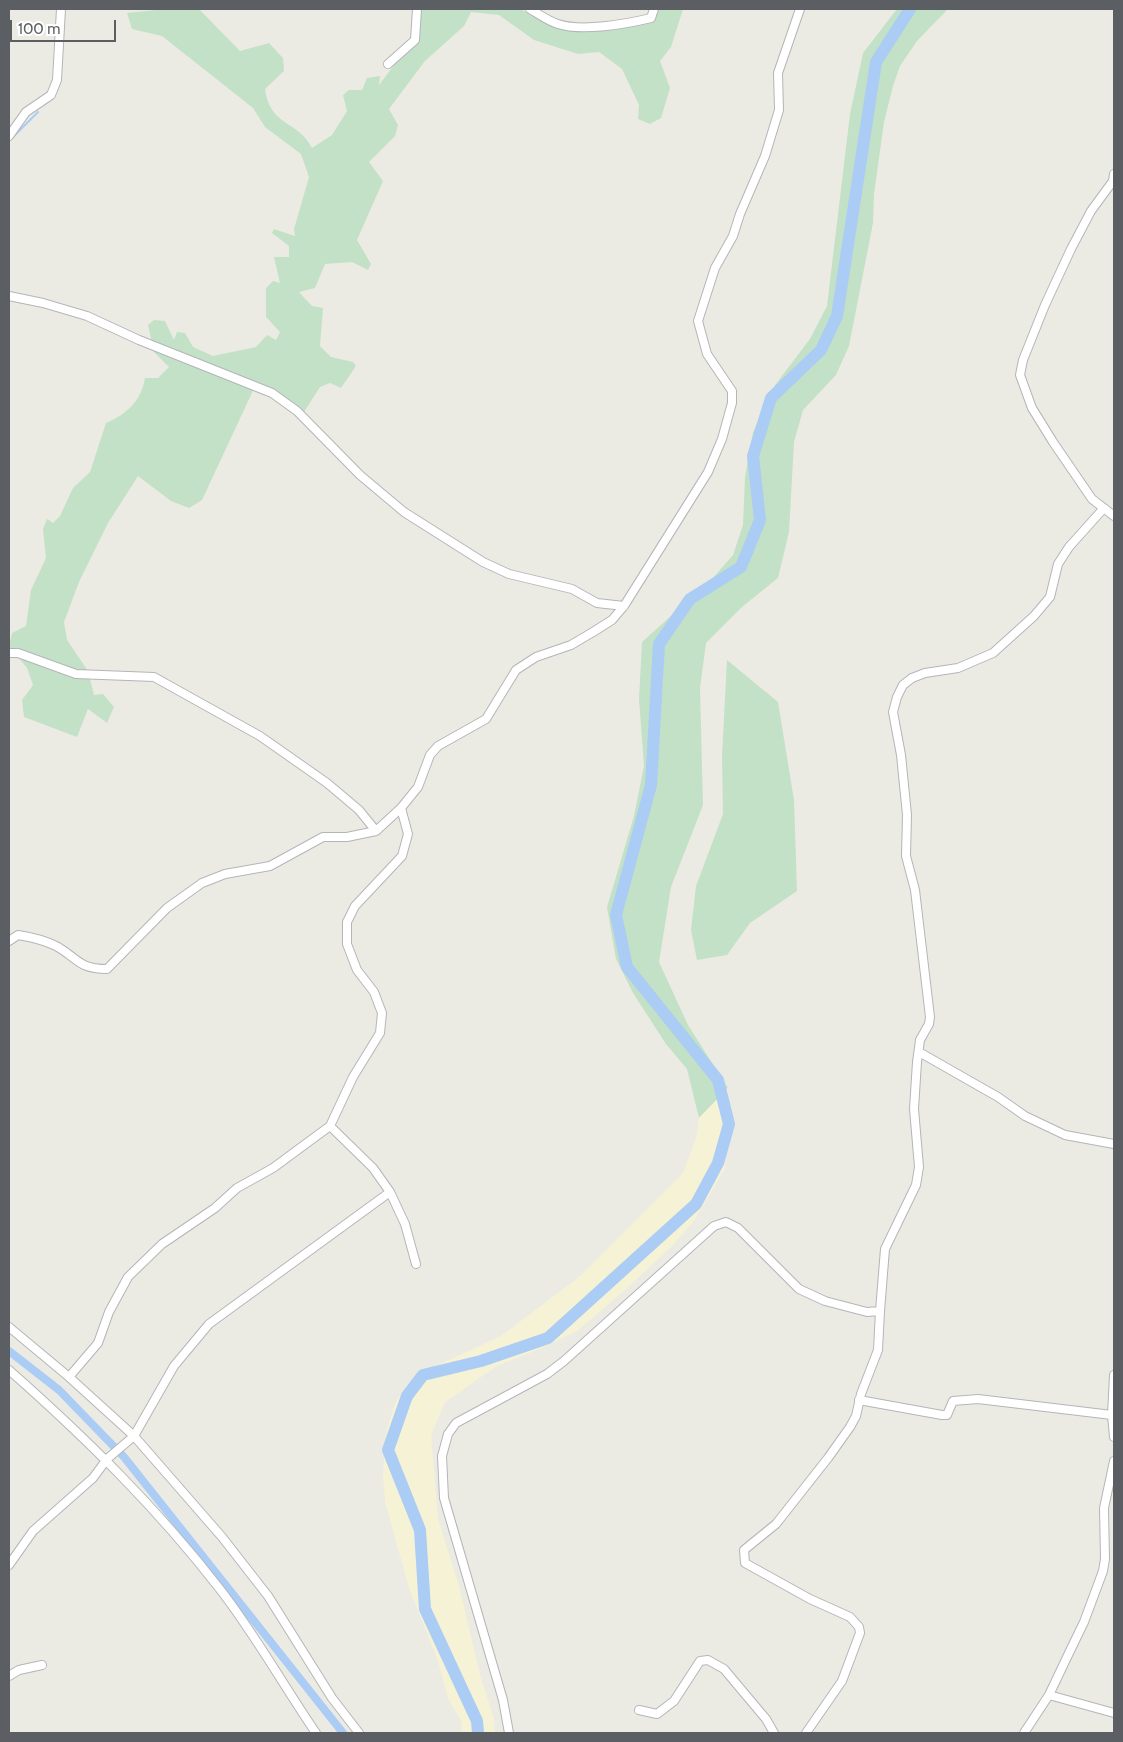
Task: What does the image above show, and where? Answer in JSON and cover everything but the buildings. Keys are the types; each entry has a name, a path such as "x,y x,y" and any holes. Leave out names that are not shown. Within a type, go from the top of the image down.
{"street":[{"path":"9,136 26,112 51,96 57,80 61,9"},
{"path":"388,64 415,40 417,9"},
{"path":"530,9 556,24 572,27 630,23 651,18 654,9"},
{"path":"9,941 18,935 46,941 70,954 81,965 94,969 107,969 168,908 202,884 232,872 270,866 324,836 347,837 376,831 401,808 418,787 430,755 438,746 486,719 516,670 536,657 571,645 593,632 612,620 624,606 708,472 732,403 732,391 707,354 698,321 716,268 733,236 740,214 765,156 779,110 778,73 800,9"},
{"path":"1114,174 1113,181 1087,219 1052,289 1023,360 1020,375 1032,408 1053,442 1092,499 1114,516"},
{"path":"9,296 43,303 87,316 139,340 272,393 297,411 360,475 404,512 483,562 509,574 572,589 597,603 624,606"},
{"path":"806,1733 842,1681 860,1633 859,1627 850,1617 810,1599 745,1563 744,1550 776,1524 798,1493 813,1478 856,1416 859,1400 878,1350 885,1249 912,1193 919,1167 914,1109 920,1040 929,1024 930,1016 915,890 906,856 908,815 901,755 893,712 903,685 912,678 925,673 958,668 993,653 1034,616 1050,597 1058,564 1069,547 1104,508"},
{"path":"9,653 18,652 76,674 154,677 260,736 326,783 358,810 376,831"},
{"path":"69,1377 98,1343 109,1312 128,1277 162,1244 215,1208 237,1188 273,1168 330,1126 353,1077 380,1033 382,1013 374,992 357,970 347,944 347,922 355,906 402,856 408,834 401,808"},
{"path":"919,1052 1026,1116 1065,1135 1114,1144"},
{"path":"330,1126 373,1168 390,1192 404,1224 416,1264"},
{"path":"9,1565 33,1531 93,1478 107,1460 134,1436 174,1366 209,1324 390,1192"},
{"path":"509,1733 503,1700 444,1498 442,1456 448,1434 456,1423 559,1366 714,1226 721,1223 726,1222 738,1228 799,1289 826,1301 866,1312 880,1310"},
{"path":"9,1327 69,1377 134,1436 249,1570 268,1596 332,1698 359,1733"},
{"path":"9,1370 107,1460 163,1520 219,1588 246,1625 316,1733"},
{"path":"1114,1374 1112,1415 1114,1437"},
{"path":"859,1400 942,1415 947,1415 953,1401 978,1399 1112,1415"},
{"path":"1024,1733 1049,1695 1084,1622 1103,1571 1105,1559 1104,1508 1114,1461"},
{"path":"640,1710 657,1714 674,1701 700,1662 708,1660 724,1669 766,1720 774,1733"},
{"path":"9,1676 19,1670 42,1664"},
{"path":"1049,1695 1114,1713"}],"green space":[{"path":"165,9 199,9 240,51 269,43 283,58 284,71 265,89 268,101 278,117 299,132 312,148 332,135 347,111 343,95 349,90 362,90 367,78 380,76 379,85 419,32 419,9 520,9 562,29 636,25 657,9 683,9 671,47 660,61 670,88 661,118 650,124 638,119 639,105 622,69 599,52 578,54 534,40 499,15 471,12 464,26 425,61 389,109 398,125 395,136 369,162 383,181 357,240 371,264 368,270 352,262 325,264 315,288 299,292 312,306 323,308 320,346 331,357 353,362 356,366 341,388 330,383 320,387 304,412 257,382 202,500 189,508 171,501 138,476 108,523 79,582 64,622 67,640 88,671 94,695 103,694 114,707 107,723 88,709 77,737 24,717 22,700 33,685 27,668 9,646 12,633 26,626 31,590 46,558 43,529 47,519 53,523 60,516 73,488 90,472 106,423 132,406 140,393 145,378 158,378 169,367 154,352 148,325 154,320 165,321 174,340 177,332 185,333 193,347 213,356 256,347 267,335 276,340 280,332 266,317 266,288 273,281 280,283 274,257 289,257 289,246 272,233 274,229 295,236 294,229 309,177 301,154 265,127 253,108 162,36 132,29 127,13"},
{"path":"897,9 948,9 917,41 900,66 893,86 884,122 874,194 873,223 849,346 836,375 803,410 794,442 789,532 778,578 742,607 706,643 700,688 703,805 671,887 659,962 688,1025 728,1088 699,1118 687,1069 666,1044 633,993 616,959 607,907 634,816 644,766 639,699 642,642 712,579 733,555 743,525 745,477 753,432 775,385 810,339 827,306 850,114 863,53"},
{"path":"727,660 778,702 794,800 797,891 750,923 727,955 697,960 691,930 696,886 723,814 722,756"}],"sand":[{"path":"728,1088 725,1168 694,1221 672,1246 577,1331 497,1366 445,1402 431,1435 438,1519 459,1586 480,1675 494,1719 495,1733 462,1733 461,1721 448,1698 438,1661 409,1588 385,1502 383,1474 386,1433 395,1403 407,1386 438,1365 501,1336 579,1277 683,1173 696,1138 699,1118"}],"waterway":[{"path":"478,1733 477,1721 425,1609 420,1530 388,1450 407,1396 423,1375 481,1361 548,1338 696,1204 718,1163 729,1124 718,1080 627,967 616,915 651,785 659,644 690,599 741,567 760,520 753,456 771,398 821,350 837,316 876,62 910,9"},
{"path":"9,141 38,112"},
{"path":"9,1351 59,1390 124,1457 343,1733"}]}
